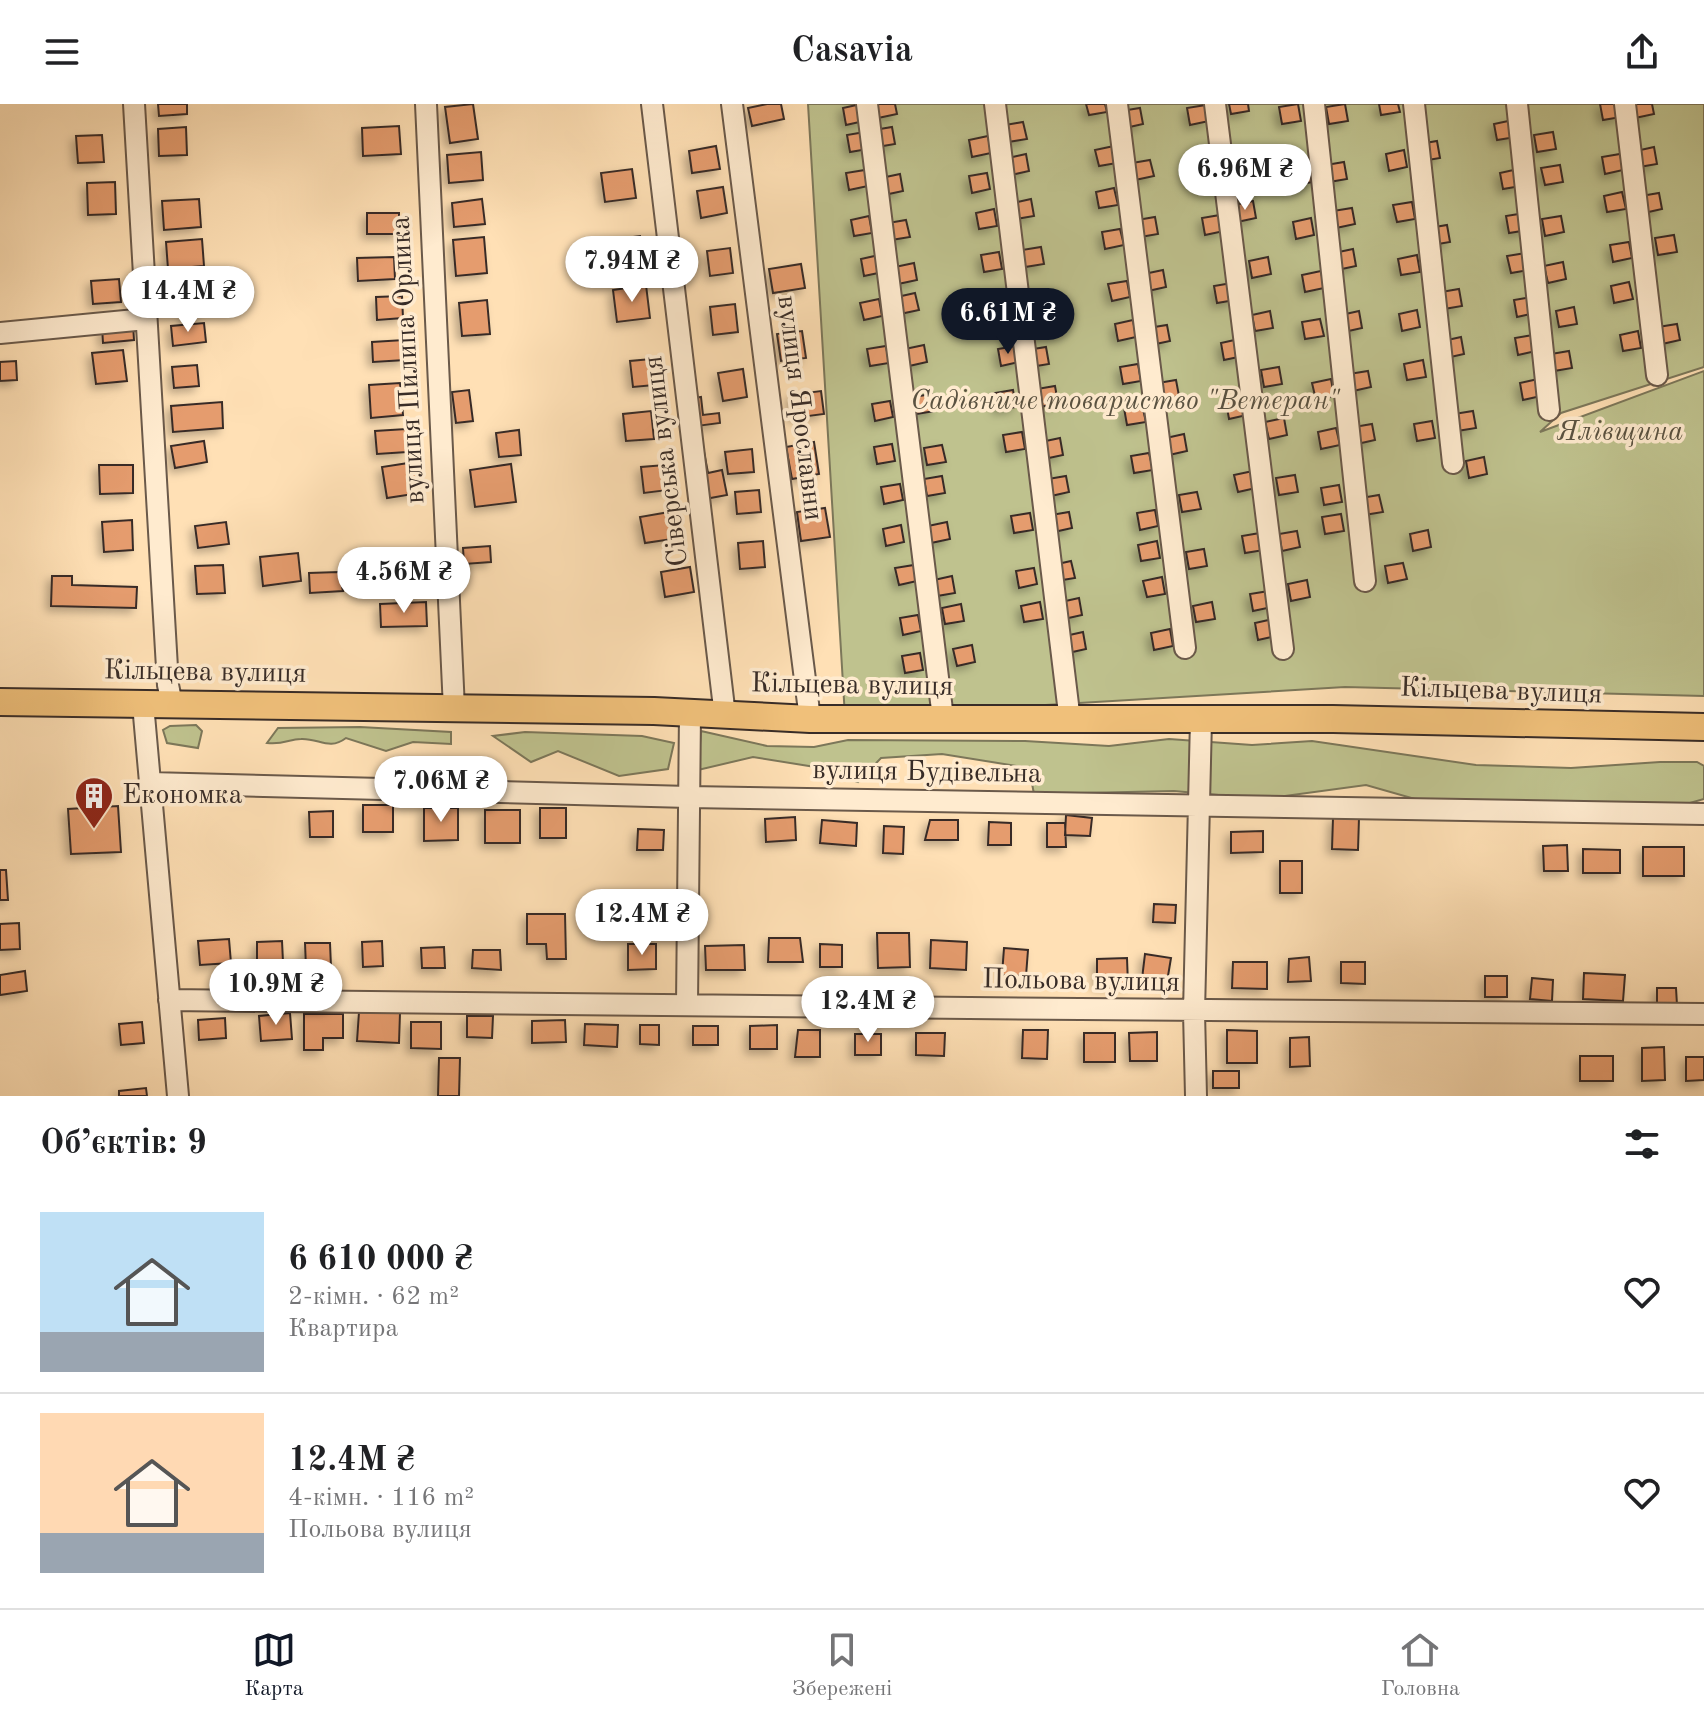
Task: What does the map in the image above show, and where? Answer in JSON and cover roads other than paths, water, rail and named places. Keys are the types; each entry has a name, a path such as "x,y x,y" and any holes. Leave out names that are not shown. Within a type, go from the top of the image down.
{"main road":[{"name":"Кільцева вулиця","path":"0,702 454,709 810,719 1333,719 1704,728"}],"street":[{"path":"134,104 168,685 172,704"},
{"name":"вулиця Пилипа Орлика","path":"426,104 454,709"},
{"name":"Сіверська вулиця","path":"652,104 725,716"},
{"name":"вулиця Ярославни","path":"732,104 810,719"},
{"path":"867,104 943,718"},
{"path":"995,104 1070,721"},
{"path":"1117,104 1185,648"},
{"path":"1215,104 1283,649"},
{"path":"1314,104 1365,581"},
{"path":"1414,104 1453,463"},
{"path":"1517,104 1549,410"},
{"path":"1625,104 1657,375"},
{"path":"0,333 146,319"},
{"path":"143,704 178,1096"},
{"path":"687,1004 690,714"},
{"path":"1196,1096 1194,1012 1201,720"},
{"name":"вулиця Будівельна","path":"150,783 689,797 1704,814"},
{"name":"Польова вулиця","path":"169,1000 1194,1012 1704,1014"}],"place":[{"name":"Економка","path":"94,830"}],"park label":[{"name":"Садівниче товариство \"Ветеран\"","path":"1125,402"},
{"name":"Ялівщина","path":"1620,433"}]}
